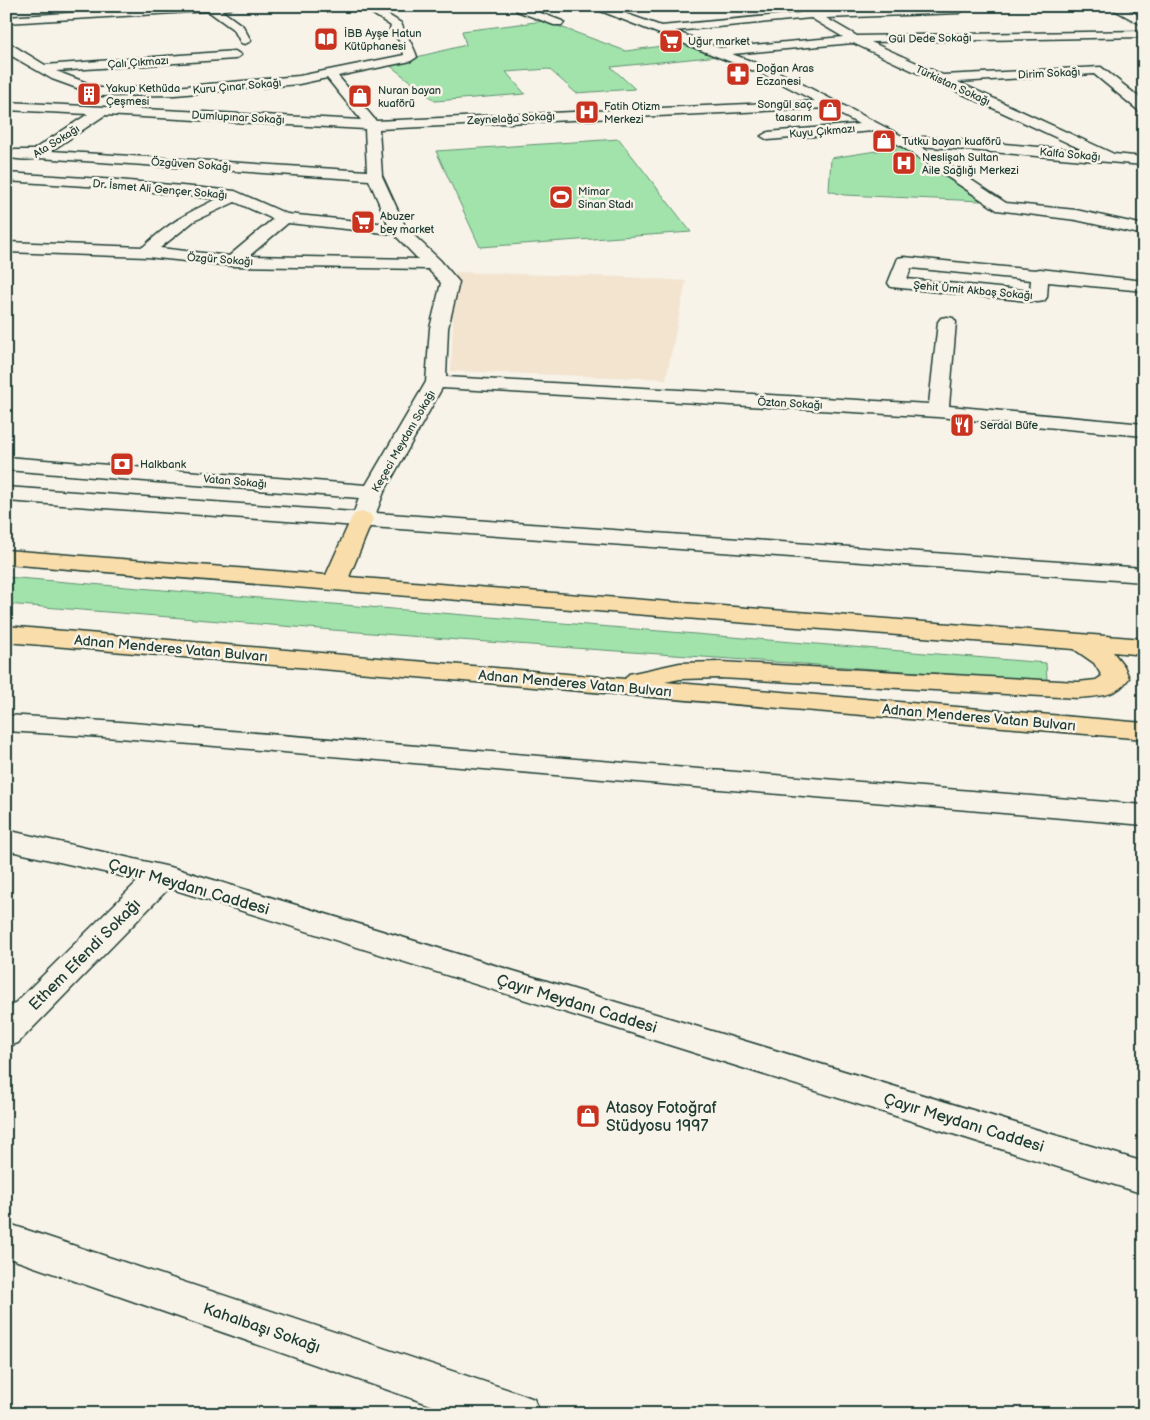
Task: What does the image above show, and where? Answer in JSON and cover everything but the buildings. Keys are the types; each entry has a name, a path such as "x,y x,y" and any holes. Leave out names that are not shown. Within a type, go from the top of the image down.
{"main road":[{"path":"335,582 362,519"},
{"path":"6,557 335,582 1083,644 1144,647"},
{"name":"Adnan Menderes Vatan Bulvarı","path":"6,634 1144,730"},
{"path":"617,686 646,677 680,671 720,670 937,680 1028,688 1103,688 1116,678 1113,668 1102,656 1083,644"}],"street":[{"path":"6,20 89,9 211,8 230,6"},
{"name":"Kuru Çınar Sokağı","path":"6,44 14,52 41,69 99,92 175,91 238,87 330,74 411,58 406,42 396,29 398,25 366,6"},
{"path":"517,8 540,6"},
{"path":"593,6 771,73 906,143 1002,207 1076,215 1144,230"},
{"name":"Türkistan Sokağı","path":"797,6 855,39 1111,158"},
{"path":"211,8 239,28 245,41"},
{"path":"517,8 558,23"},
{"path":"1115,8 1144,9"},
{"path":"1115,8 1144,23"},
{"path":"660,30 811,15 906,9 960,11"},
{"path":"621,16 650,13"},
{"path":"1077,25 1090,35"},
{"path":"980,26 994,37"},
{"name":"Gül Dede Sokağı","path":"717,52 855,39 1144,34"},
{"name":"Çalı Çıkmazı","path":"41,69 235,55"},
{"name":"Dirim Sokağı","path":"940,79 1097,70 1144,108"},
{"path":"330,74 372,125"},
{"path":"65,108 99,92"},
{"path":"644,97 658,111"},
{"name":"Zeynelağa Sokağı","path":"372,125 829,104"},
{"name":"Dumlupınar Sokağı","path":"6,106 372,125"},
{"name":"Ata Sokağı","path":"6,167 39,154 104,110"},
{"name":"Keçeci Meydanı Sokağı","path":"362,519 373,492 436,382 439,328 450,282 399,230 375,176 372,125"},
{"name":"Kuyu Çıkmazı","path":"768,136 876,126"},
{"name":"Kalfa Sokağı","path":"906,143 924,141 1144,161"},
{"name":"Özgüven Sokağı","path":"6,154 39,154 375,176"},
{"name":"Dr. İsmet Ali Gençer Sokağı","path":"6,177 118,184 235,196 284,218 399,230"},
{"path":"147,252 166,234 188,218 235,196"},
{"path":"232,261 284,218"},
{"name":"Özgür Sokağı","path":"6,247 147,252 232,261 434,264"},
{"name":"Şehit Ümit Akbaş Sokağı","path":"1040,274 1038,297 897,283 904,262 1040,274 1144,286"},
{"path":"938,411 947,322"},
{"name":"Öztan Sokağı","path":"436,382 938,411 1144,430"},
{"name":"Vatan Sokağı","path":"6,463 373,492"},
{"path":"6,494 1144,576"},
{"path":"6,723 120,730 1144,815"},
{"name":"Çayır Meydanı Caddesi","path":"6,840 163,875 1144,1178"},
{"name":"Ethem Efendi Sokağı","path":"6,1034 163,875"},
{"name":"Kahalbaşı Sokağı","path":"6,1240 518,1414"}],"shaded area":[{"path":"455,272 625,277 686,281 666,379 451,371"}],"green space":[{"path":"544,21 626,51 683,43 719,56 611,67 635,89 576,93 549,69 506,72 525,94 435,101 388,64 466,45 462,31"},
{"name":"Mimar Sinan Stadı","path":"619,139 691,232 480,247 436,151"},
{"path":"902,147 981,201 844,195 829,191 831,158"},
{"path":"6,577 1046,663 1047,681 459,640 6,604"}],"place":[{"name":"İBB Ayşe Hatun Kütüphanesi","path":"326,39"},
{"name":"Uğur market","path":"671,41"},
{"name":"Doğan Aras Eczanesi","path":"738,74"},
{"name":"Yakup Kethüda Çeşmesi","path":"89,94"},
{"name":"Nuran bayan kuaförü","path":"360,96"},
{"name":"Songül saç tasarım","path":"830,110"},
{"name":"Fatih Otizm Merkezi","path":"587,112"},
{"name":"Tutku bayan kuaförü","path":"884,141"},
{"name":"Neslişah Sultan Aile Sağlığı Merkezi","path":"904,163"},
{"name":"Mimar Sinan Stadı","path":"561,197"},
{"name":"Abuzer bey market","path":"363,222"},
{"name":"Serdal Büfe","path":"962,425"},
{"name":"Halkbank","path":"122,464"},
{"name":"Atasoy Fotoğraf Stüdyosu 1997","path":"588,1116"}]}
